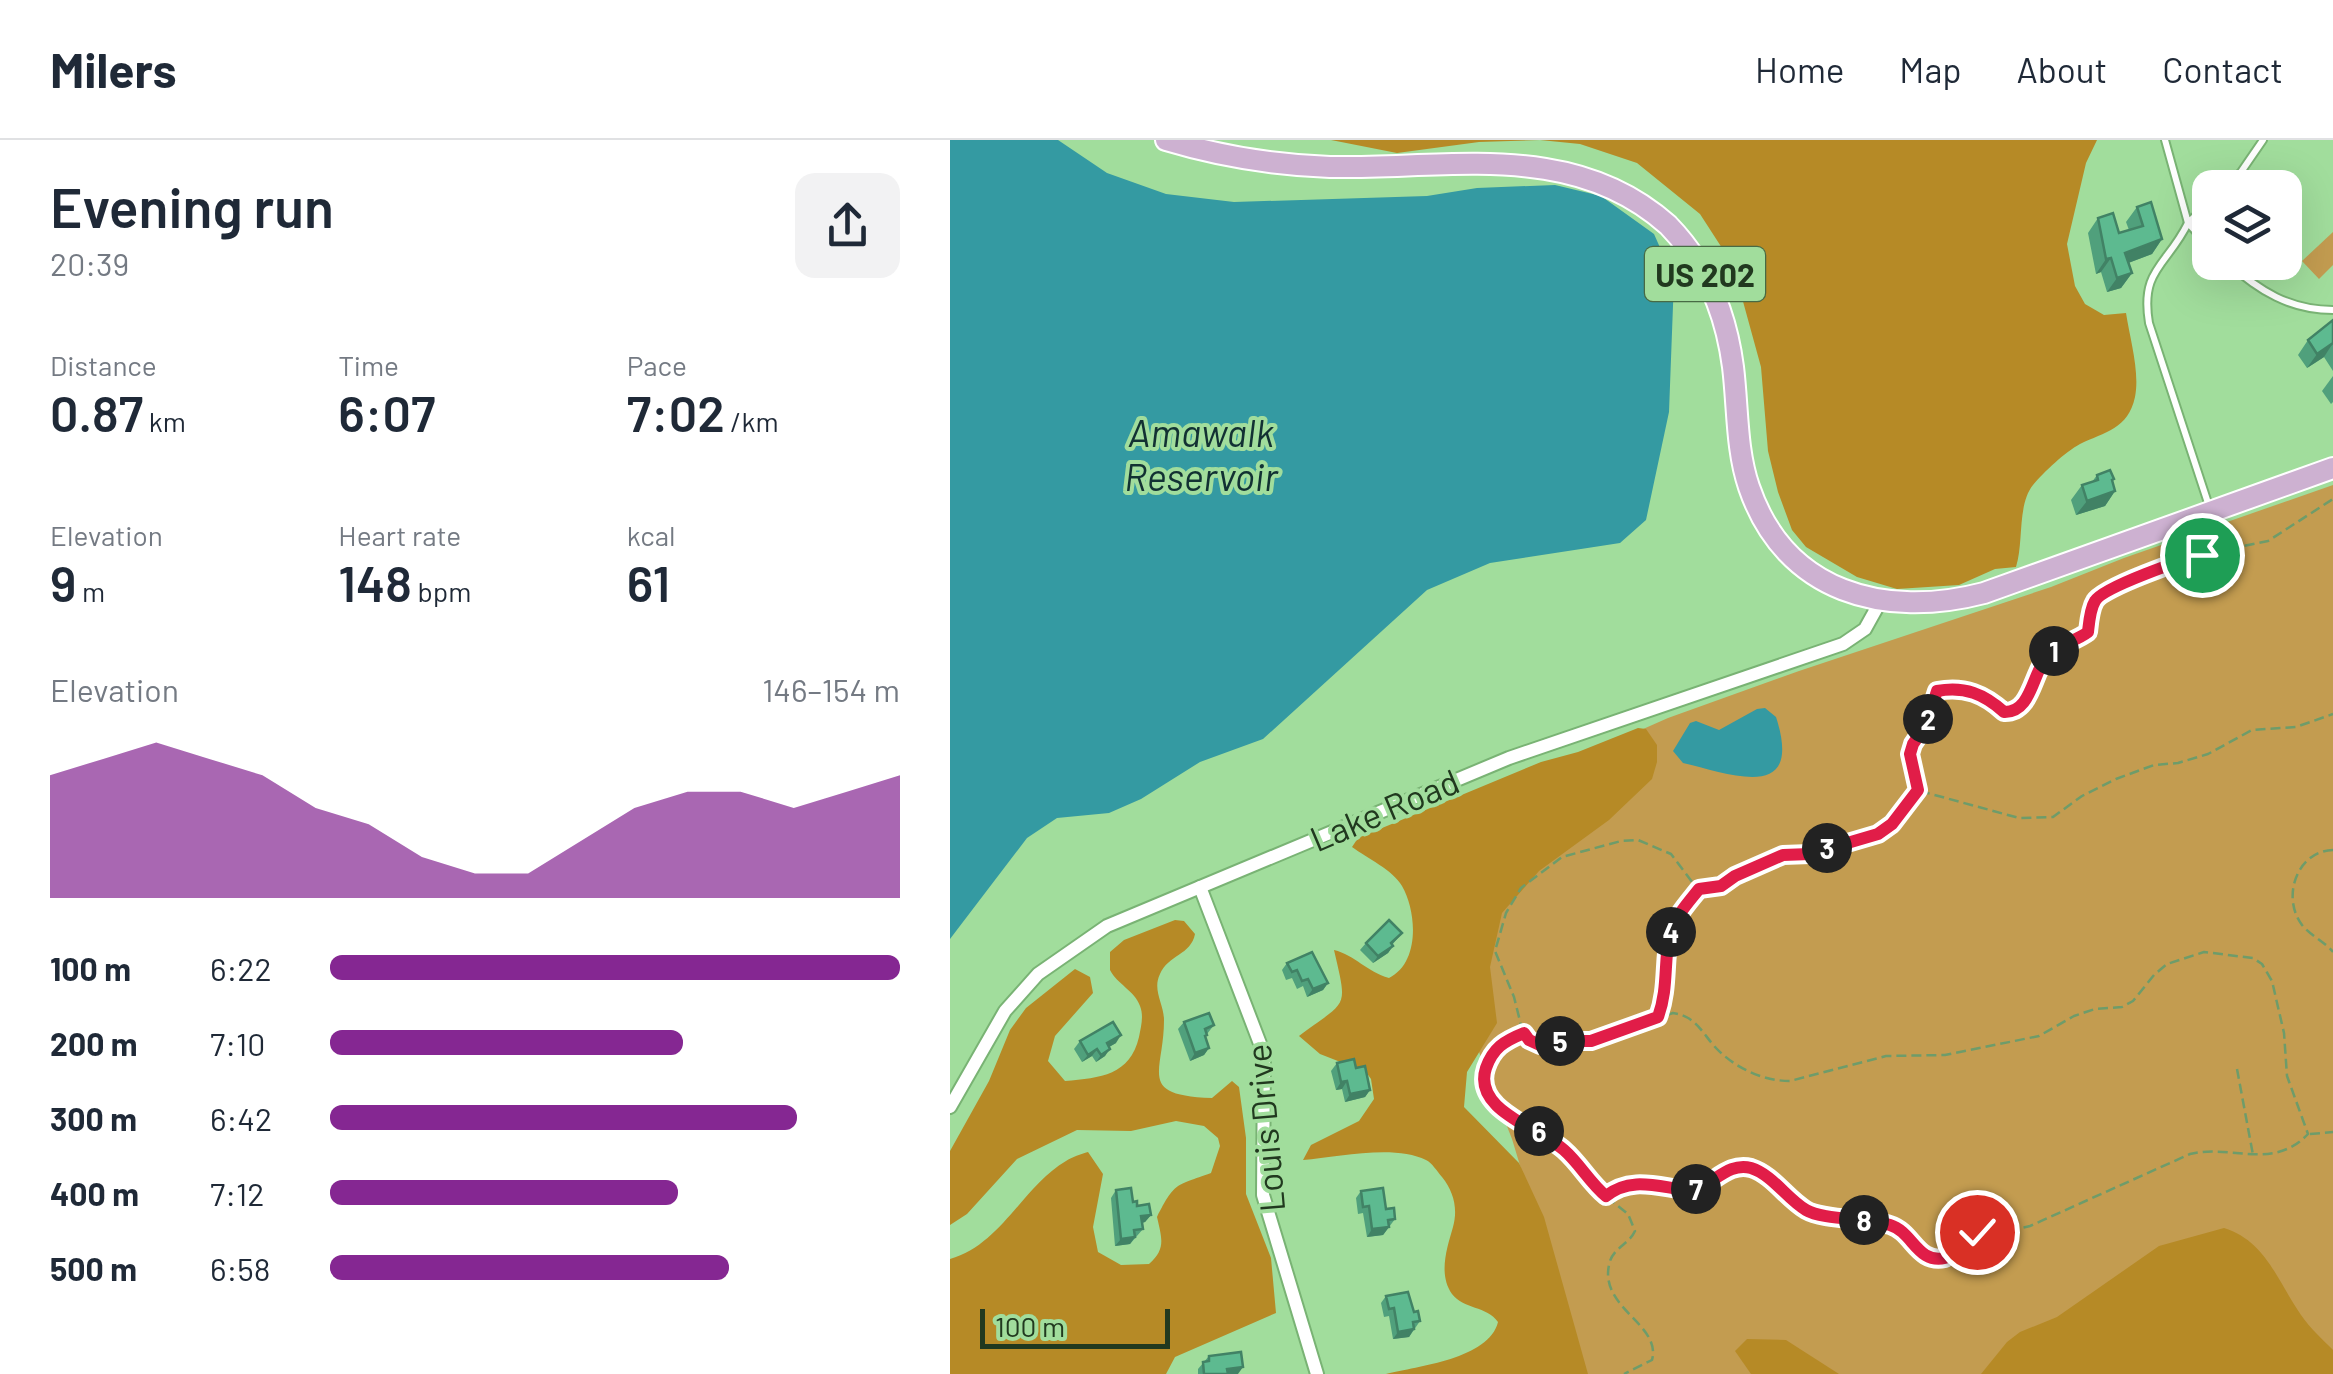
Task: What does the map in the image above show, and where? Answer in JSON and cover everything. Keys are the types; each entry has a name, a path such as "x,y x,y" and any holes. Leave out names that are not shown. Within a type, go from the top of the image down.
{"main road":[{"name":"US 202","path":"1166,140 1234,157 1299,165 1542,162 1592,174 1634,196 1683,242 1708,279 1730,346 1748,485 1766,523 1792,555 1823,581 1860,597 1880,602 1933,604 1984,593 2333,468"}],"street":[{"name":"Lake Road","path":"950,1107 1005,1011 1038,974 1107,926 1509,758 1843,644 1864,629 1880,602"},
{"name":"Louis Drive","path":"1200,887 1264,1054 1263,1195 1317,1374"}],"lane":[{"path":"2164,140 2192,227"},
{"path":"2242,170 2264,140"},
{"path":"2192,219 2149,279 2146,308 2211,512"},
{"path":"2248,280 2287,304 2333,310"}],"path":[{"path":"1658,1017 1667,989 1669,938 1681,912 1699,889 1721,886 1783,855 1810,854 1878,834 1892,824 1918,790 1910,754 1926,725 1937,691 1972,691 1986,696 2004,712 2014,712 2022,705 2046,658 2088,632 2095,601 2107,590 2140,579 2176,560 2268,541 2333,499"},
{"path":"1918,790 2020,818 2053,816 2116,779 2208,754 2252,730 2296,727 2333,714"},
{"path":"1699,889 1671,854 1638,840 1575,854 1547,866 1514,898 1495,951 1529,1040 1540,1045 1591,1041 1673,1012 1685,1014 1731,1061 1758,1075 1790,1081 1886,1056 1945,1055 2038,1036 2094,1009 2122,1007 2133,1001 2154,975 2178,958 2204,952 2253,958 2262,964 2272,981 2284,1033 2287,1076 2308,1134"},
{"path":"2333,850 2322,850 2308,858 2292,890 2292,907 2300,922 2333,952"},
{"path":"1524,1033 1493,1051 1484,1076 1490,1100 1566,1152 1628,1214 1636,1231 1611,1256 1608,1272 1612,1289 1628,1315 1648,1335 1654,1350 1652,1360 1624,1374"},
{"path":"2237,1070 2253,1155"},
{"path":"1606,1196 1616,1188 1638,1184 1695,1190 1741,1166 1756,1169 1810,1212 1892,1225 1905,1232 1922,1254 1939,1260 1953,1252 1967,1236 2030,1226 2190,1154 2214,1150 2253,1155 2280,1151 2300,1143 2308,1134 2333,1132"}],"shaded area":[{"path":"1331,140 1540,140 1479,142 1397,153"},
{"path":"1540,140 2097,140 2086,163 2067,244 2075,286 2085,304 2104,315 2126,313 2136,377 2132,408 2121,423 2074,448 2033,485 2025,503 2016,567 1995,569 1959,585 1897,589 1857,577 1806,547 1792,530 1768,451 1761,367 1733,265 1700,214 1637,163 1580,144"},
{"path":"2333,232 2333,265 2319,279 2302,261"},
{"path":"2333,485 2333,1374 1583,1374 1512,1139 1492,1096 1462,1007 1484,868 1616,741 1799,671 2051,587"},
{"path":"1638,728 1646,729 1657,745 1652,779 1609,820 1539,871 1502,913 1490,967 1497,1023 1467,1072 1464,1107 1519,1163 1544,1217 1588,1374 1386,1374 1467,1353 1492,1335 1498,1322 1457,1299 1448,1286 1445,1261 1455,1207 1449,1189 1430,1163 1413,1155 1382,1152 1303,1160 1311,1145 1359,1121 1374,1099 1366,1072 1320,1054 1299,1036 1340,1002 1341,984 1334,950 1389,978 1399,971 1411,949 1411,909 1402,886 1352,847 1358,838 1541,762"},
{"path":"1175,920 1184,921 1195,934 1158,980 1164,1020 1160,1078 1172,1092 1188,1096 1212,1098 1232,1081 1239,1087 1246,1138 1246,1194 1271,1258 1276,1313 1175,1357 1166,1374 950,1374 950,1259 984,1241 1051,1172 1088,1152 1103,1174 1093,1227 1098,1252 1121,1265 1149,1264 1154,1259 1161,1243 1157,1217 1168,1197 1183,1183 1211,1173 1220,1146 1218,1138 1204,1126 1176,1121 1131,1131 1077,1130 1017,1159 967,1214 950,1225 950,1151 989,1081 1010,1030 1026,1008 1075,969 1090,977 1093,993 1055,1036 1048,1061 1065,1081 1102,1076 1121,1067 1135,1050 1142,1014 1134,996 1110,970 1110,952 1124,940"},
{"path":"2224,1228 2251,1242 2270,1264 2305,1320 2333,1350 2333,1374 1981,1374 2020,1332 2057,1317 2159,1246"},
{"path":"1747,1339 1786,1340 1839,1374 1751,1374 1735,1351"}],"water":[{"name":"Amawalk Reservoir","path":"950,140 1058,140 1107,173 1166,194 1234,202 1427,196 1477,188 1555,185 1601,196 1654,234 1674,279 1669,412 1646,520 1620,543 1490,563 1427,590 1263,739 1200,762 1141,799 1109,813 1057,818 1027,838 950,939"},
{"path":"1765,708 1776,717 1782,744 1780,762 1772,773 1758,777 1722,773 1683,763 1673,751 1690,723 1696,721 1719,730"}],"building":[{"path":"2151,202 2162,239 2125,253 2132,273 2117,278 2111,258 2106,259 2098,218 2113,213 2119,233 2143,226 2137,207"},
{"path":"2333,320 2333,343 2317,354 2308,340"},
{"path":"2110,470 2115,491 2087,501 2082,485 2098,480 2097,475"},
{"path":"1389,920 1402,933 1391,943 1393,946 1378,956 1366,943"},
{"path":"1312,952 1328,983 1313,989 1308,979 1302,981 1297,970 1292,972 1287,963"},
{"path":"1209,1013 1214,1025 1205,1029 1209,1048 1195,1053 1184,1022"},
{"path":"1113,1022 1121,1035 1107,1043 1110,1049 1101,1055 1097,1049 1088,1055 1080,1041"},
{"path":"1354,1059 1356,1068 1365,1066 1370,1090 1350,1094 1347,1081 1341,1082 1337,1063"},
{"path":"1131,1188 1133,1202 1137,1201 1137,1206 1149,1204 1151,1215 1141,1216 1143,1229 1134,1230 1135,1237 1121,1239 1116,1190"},
{"path":"1383,1188 1386,1209 1394,1208 1395,1219 1388,1220 1389,1227 1372,1229 1369,1206 1363,1207 1361,1191"},
{"path":"1408,1292 1420,1321 1413,1322 1414,1329 1398,1332 1394,1308 1389,1309 1386,1296"},
{"path":"1241,1352 1243,1367 1227,1369 1228,1374 1204,1374 1203,1362 1209,1361 1209,1356"}],"route":[{"path":"1977,1232 1967,1236 1945,1258 1932,1259 1922,1254 1905,1232 1892,1225 1810,1212 1756,1169 1741,1166 1695,1190 1638,1184 1616,1188 1606,1196 1566,1152 1490,1100 1485,1090 1487,1064 1501,1044 1524,1033 1540,1045 1591,1041 1658,1017 1667,989 1673,925 1699,889 1721,886 1783,855 1810,854 1878,834 1892,824 1918,790 1910,754 1926,725 1937,691 1972,691 1986,696 2004,712 2014,712 2022,705 2046,658 2088,632 2095,601 2107,590 2140,579 2176,560 2202,555"}]}
